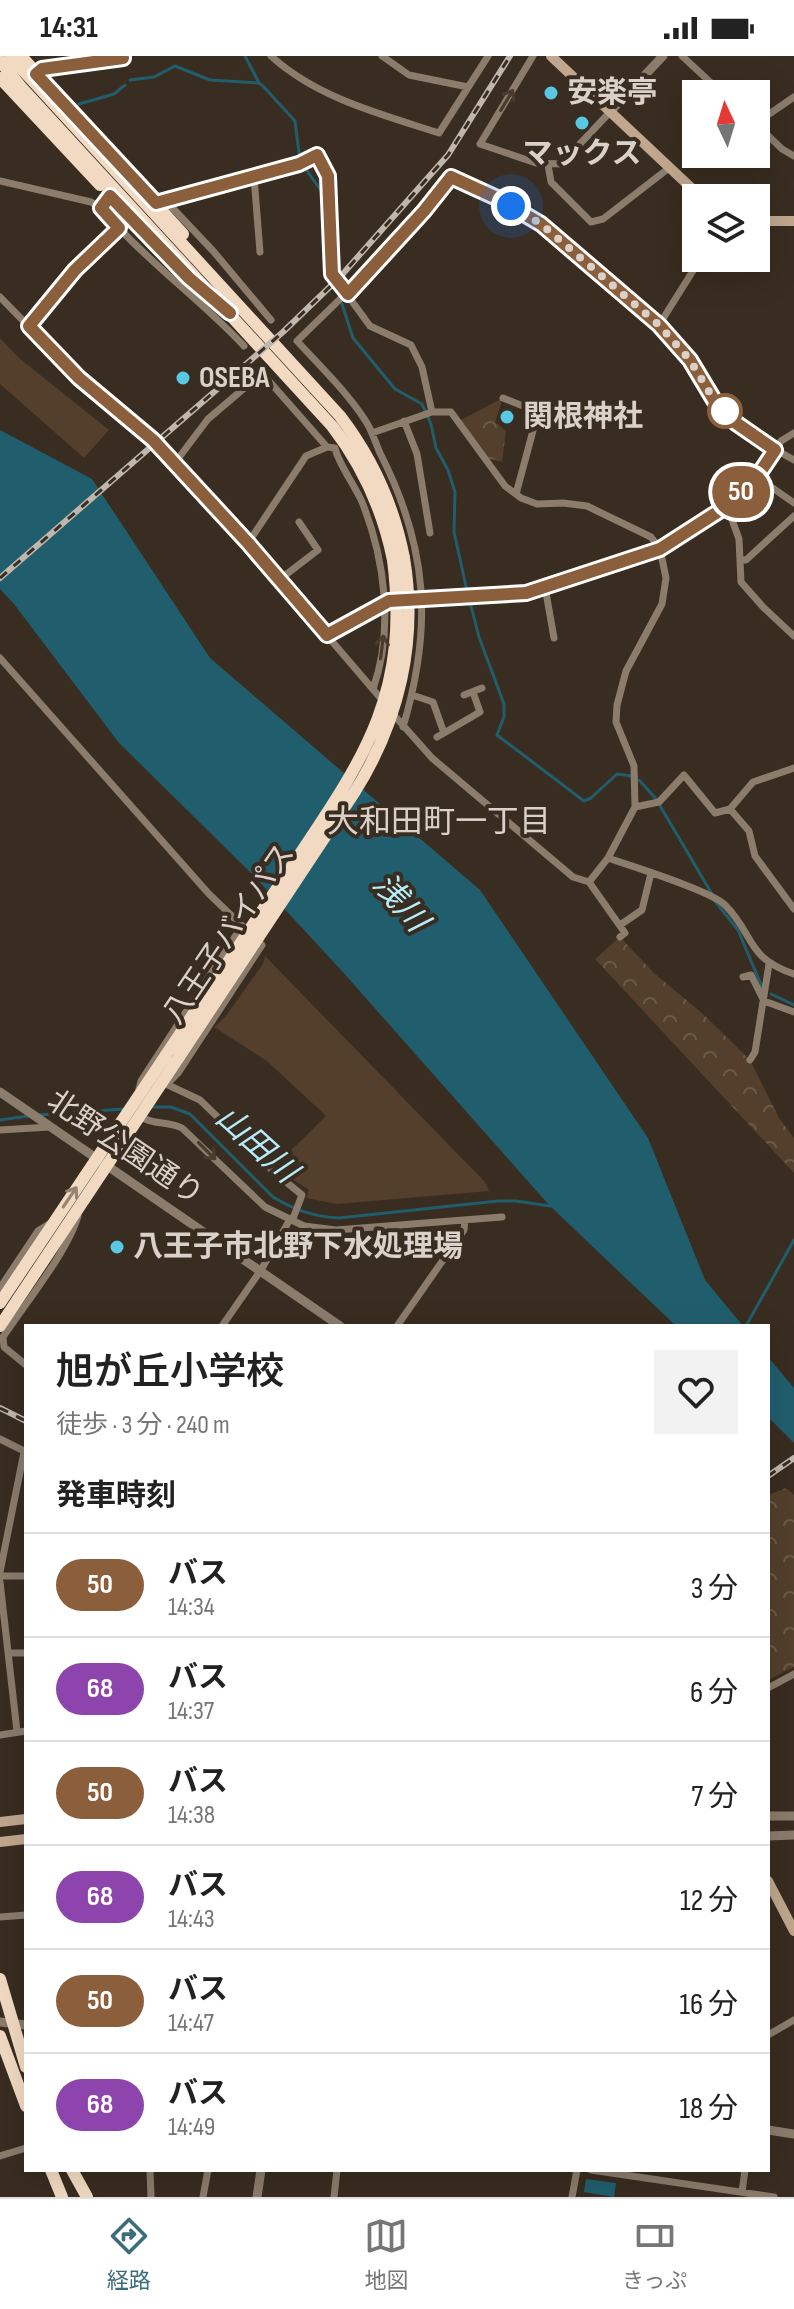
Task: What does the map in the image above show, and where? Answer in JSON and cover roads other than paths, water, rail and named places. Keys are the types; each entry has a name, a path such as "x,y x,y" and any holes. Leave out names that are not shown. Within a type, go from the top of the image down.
{"highway":[{"name":"八王子バイパス","path":"10,56 327,418 352,454 377,503 389,543 398,559"},
{"path":"21,56 161,202 236,311"},
{"name":"八王子バイパス","path":"0,61 21,87 334,410 357,440 387,497 398,559 395,652 387,693 369,743 353,774 173,1056 124,1115 0,1303"},
{"path":"0,78 189,278 236,311"},
{"path":"284,371 296,393 332,434 331,447 345,453 389,543"},
{"path":"357,440 372,433"},
{"name":"八王子バイパス","path":"0,1326 163,1085 173,1056"},
{"path":"0,1979 6,2022 24,2062"},
{"path":"0,2036 24,2101"},
{"path":"51,2172 60,2197"},
{"path":"70,2172 77,2197"},
{"path":"70,2172 87,2197"}],"main road":[{"path":"551,56 687,184"},
{"path":"770,221 794,221"},
{"path":"0,1823 24,1819"},
{"path":"2,1840 24,1839"},
{"path":"770,1885 794,1931"}],"street":[{"path":"271,56 293,76 317,91 439,133 488,56"},
{"path":"382,56 409,75 468,87"},
{"path":"533,56 480,144 548,165 561,164 663,56"},
{"path":"682,56 708,80"},
{"path":"36,74 42,69 123,58"},
{"path":"770,113 794,97"},
{"path":"770,137 794,156"},
{"path":"161,202 301,164 317,155 328,176 332,274 370,326 411,345 422,367 432,412"},
{"path":"548,165 551,182 591,222 603,219 669,168"},
{"path":"254,177 260,252"},
{"path":"403,727 422,641 423,599 407,515 368,423 297,341 348,294 451,177 497,198 541,224 659,325 690,360 714,400 736,423 794,460"},
{"path":"0,181 91,202 101,208 149,261 212,313 244,346"},
{"path":"101,208 110,196"},
{"path":"161,202 214,252 271,320"},
{"path":"29,326 75,270 119,228"},
{"path":"659,325 692,272"},
{"path":"0,297 79,378 153,440 248,543 432,758 573,877 589,882 625,933 620,937"},
{"path":"174,464 208,419 262,373 331,447 361,500 372,530 385,603 381,660 373,689"},
{"path":"503,398 538,412 516,494"},
{"path":"372,433 432,412 451,412 505,486 516,494 537,504 587,506 651,537 660,549 666,578 662,604 626,671 617,705 616,722 634,766 635,807 608,858 589,882"},
{"path":"404,421 417,454 430,533"},
{"path":"327,635 385,603 526,593 660,549 727,506 757,477 781,441 794,433"},
{"path":"248,543 306,456 331,447"},
{"path":"757,477 794,503"},
{"path":"727,506 739,539 741,582 794,636"},
{"path":"742,560 746,560 794,516"},
{"path":"279,580 318,550 299,522"},
{"path":"545,587 554,638"},
{"path":"0,658 127,802 262,945 178,1073 163,1085 200,1100 302,1195 261,1270 223,1324"},
{"path":"464,695 482,688"},
{"path":"412,695 433,702 441,735 480,712 473,692"},
{"path":"635,807 659,802 684,775 715,813 730,809 753,782 794,768"},
{"path":"730,809 749,831 755,856 794,909"},
{"path":"608,858 723,902 740,924 747,940 769,964 794,974"},
{"path":"620,925 642,910 651,873"},
{"path":"136,1099 141,1081 242,926"},
{"path":"750,1060 755,1052 769,964"},
{"path":"743,977 751,975 764,1001 794,1012"},
{"name":"北野公園通り","path":"0,1092 337,1324"},
{"path":"142,1116 147,1121 173,1123 182,1128 252,1196 318,1229 502,1217"},
{"path":"0,1130 46,1124"},
{"path":"24,1363 4,1347 3,1337 75,1229 81,1206"},
{"path":"0,1288 38,1231 55,1220"},
{"path":"398,1324 464,1230 465,1220"},
{"path":"0,1439 24,1451"},
{"path":"24,1457 0,1574 24,1576"},
{"path":"0,1582 22,1731 0,1735"},
{"path":"9,1653 24,1653"},
{"path":"770,1687 794,1674"},
{"path":"783,1836 778,1827 789,1816"},
{"path":"770,1836 794,1835"},
{"path":"0,1917 24,1915"},
{"path":"770,2034 794,2020"},
{"path":"770,2130 794,2134"},
{"path":"0,2156 24,2149"},
{"path":"150,2172 151,2197"},
{"path":"203,2197 208,2172"},
{"path":"257,2197 261,2172"},
{"path":"334,2197 337,2172"},
{"path":"572,2197 577,2172"},
{"path":"605,2172 770,2197"},
{"path":"742,2192 745,2172"}],"water":[{"name":"浅川","path":"0,430 92,479 210,658 480,890 648,1138 705,1280 741,1324 674,1324 549,1205 254,876 119,743 0,589"},
{"path":"770,1359 794,1388 794,1443 770,1419"},
{"path":"586,2179 616,2183 614,2197 584,2192"}],"waterway":[{"path":"245,56 259,83"},
{"path":"130,80 154,77 175,66 210,80 259,83 295,121 300,161 325,196 326,217"},
{"path":"79,104 114,94 125,85"},
{"path":"327,241 328,276 337,286"},
{"path":"342,304 353,338 395,389 422,404 431,424 436,448 455,492 454,532 467,591"},
{"path":"469,598 479,637 504,704 504,717 497,735 584,801 617,774 632,776"},
{"path":"639,780 657,800"},
{"path":"659,804 712,894"},
{"path":"714,900 738,930 762,987"},
{"path":"771,994 794,1005"},
{"name":"山田川","path":"151,1107 171,1107 190,1114 273,1197 313,1214 339,1218 498,1201 550,1206"},
{"name":"山田川","path":"39,1115 124,1109"},
{"name":"山田川","path":"0,1120 28,1116"},
{"path":"747,1324 794,1240"}],"railway":[{"path":"0,578 283,332 340,277 448,155 510,56"},
{"path":"0,1408 24,1420"},
{"path":"770,1475 794,1458"}],"place":[{"name":"安楽亭","path":"551,93"},
{"name":"マックス","path":"582,123"},
{"name":"OSEBA","path":"183,378"},
{"name":"関根神社","path":"507,417"},
{"name":"八王子市北野下水処理場","path":"117,1247"}],"district":[{"name":"大和田町一丁目","path":"439,822"}]}
